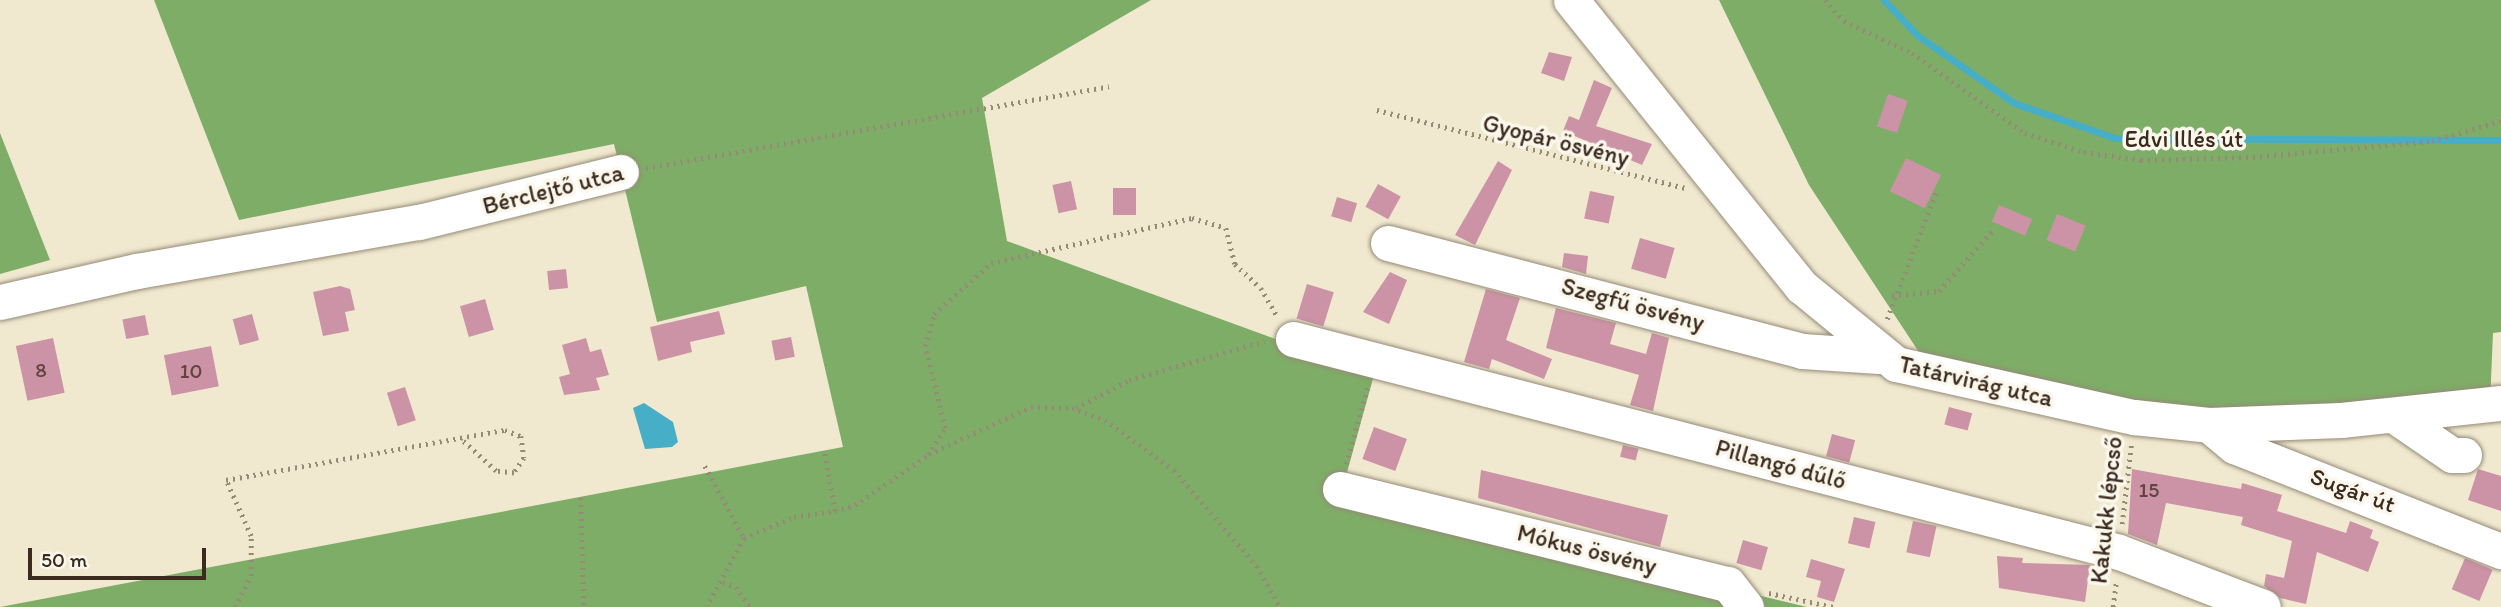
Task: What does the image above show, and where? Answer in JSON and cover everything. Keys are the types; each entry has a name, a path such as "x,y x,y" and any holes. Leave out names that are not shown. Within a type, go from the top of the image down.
{"street":[{"name":"Tatárvirág utca","path":"1571,0 1802,287 1879,356 1934,375 2134,417 2209,425 2395,415 2501,403"},
{"name":"Bérclejtő utca","path":"0,302 136,271 419,222 621,172"},
{"name":"Szegfű ösvény","path":"1388,243 1802,351 1879,356"},
{"name":"Pillangó dűlő","path":"1284,339 2119,552 2263,607"},
{"path":"2395,415 2443,450 2464,455"},
{"name":"Sugár út","path":"2209,425 2234,446 2501,551"},
{"name":"Mókus ösvény","path":"1339,489 1737,596"}],"path":[{"name":"Edvi Illés út","path":"1825,0 1844,21 1912,53 2025,133 2084,152 2141,160 2253,157 2432,141 2501,121"},
{"name":"Bérclejtő utca","path":"621,172 1109,86"},
{"name":"Gyopár ösvény","path":"1377,110 1514,149 1728,197"},
{"path":"1879,356 1892,296 1937,190"},
{"path":"928,455 945,428 925,346 934,313 991,263 1020,253 1192,218 1226,228 1235,264 1261,288 1284,339 1129,380 1075,409"},
{"path":"1892,296 1939,291 1994,229"},
{"path":"1339,489 1371,374"},
{"path":"707,607 723,582 744,538 794,517 855,505 928,455 1031,407 1075,409 1105,420 1174,470 1257,566 1280,607"},
{"name":"Kakukk lépcső","path":"2113,607 2134,417"},
{"path":"235,607 251,576 251,536 226,480 463,441 505,430 521,436 524,458 514,473 496,471 463,441"},
{"path":"824,451 835,511"},
{"path":"705,466 744,538"},
{"path":"581,498 584,607"},
{"path":"723,582 736,587 750,607"},
{"path":"1737,596 1834,607"}],"green space":[{"path":"154,0 1151,0 982,98 1007,241 1374,375 1341,494 1807,607 0,607 843,447 806,286 657,322 614,144 239,220"},
{"path":"1719,0 2501,0 2501,332 2493,333 2490,403 2209,425 1934,375 1809,185"},
{"path":"0,133 50,260 0,274"}],"water":[{"path":"644,403 673,422 678,442 672,447 645,449 633,408"}],"building":[{"path":"1549,52 1572,57 1564,81 1541,73"},
{"path":"1594,80 1612,88 1596,126 1652,144 1642,165 1563,131 1569,116 1579,120"},
{"path":"1888,94 1908,101 1897,133 1877,126"},
{"path":"1906,158 1941,175 1925,208 1890,191"},
{"path":"1498,161 1512,170 1475,245 1455,235"},
{"path":"1071,181 1077,209 1058,213 1052,185"},
{"path":"1378,184 1401,197 1388,219 1365,207"},
{"path":"1113,188 1136,188 1136,215 1113,215"},
{"path":"1590,191 1614,196 1609,224 1584,218"},
{"path":"1337,197 1357,203 1351,222 1331,216"},
{"path":"1999,205 2032,219 2025,236 1992,222"},
{"path":"2057,214 2086,226 2075,252 2047,240"},
{"path":"1640,238 1675,248 1666,279 1631,269"},
{"path":"1564,253 1588,256 1586,274 1562,267"},
{"path":"566,269 568,288 549,290 547,271"},
{"path":"1390,272 1407,280 1389,324 1363,312"},
{"path":"1307,284 1334,292 1323,327 1296,318"},
{"path":"340,286 350,289 355,310 345,312 349,331 323,336 313,292"},
{"path":"1486,289 1520,298 1506,340 1552,359 1544,379 1492,359 1489,369 1464,362"},
{"path":"485,299 494,330 469,337 460,306"},
{"path":"1556,308 1616,323 1610,344 1646,354 1652,333 1669,338 1653,411 1630,405 1639,375 1546,348"},
{"path":"719,311 725,334 690,342 692,352 658,361 650,327"},
{"path":"252,314 259,340 240,345 233,319"},
{"path":"145,315 149,335 126,339 122,319"},
{"path":"791,337 795,357 775,360 771,341"},
{"path":"53,338 65,393 27,401 16,346"},
{"path":"586,338 590,352 601,349 609,375 596,378 600,390 564,395 559,377 570,374 562,345"},
{"path":"211,346 219,386 172,395 164,355"},
{"path":"405,387 416,420 398,426 387,393"},
{"path":"1949,407 1972,413 1968,431 1944,424"},
{"path":"1374,427 1407,439 1395,471 1362,459"},
{"path":"1832,434 1855,440 1849,462 1826,456"},
{"path":"1623,445 1639,449 1636,461 1620,457"},
{"path":"2132,469 2241,489 2242,483 2282,495 2277,511 2346,533 2350,521 2373,530 2370,538 2379,542 2368,572 2317,552 2306,604 2280,598 2264,586 2266,574 2284,578 2292,541 2241,525 2243,517 2166,503 2157,545 2128,534"},
{"path":"2478,469 2501,476 2501,511 2468,500"},
{"path":"1481,470 1668,515 1660,547 1478,498"},
{"path":"1854,517 1875,522 1869,548 1848,543"},
{"path":"1913,521 1936,526 1930,557 1906,552"},
{"path":"1743,540 1768,547 1761,570 1736,563"},
{"path":"1997,556 2023,558 2022,563 2090,565 2085,602 1999,588"},
{"path":"2465,558 2493,570 2479,601 2452,589"},
{"path":"1811,559 1845,569 1834,602 1817,597 1821,581 1806,577"}],"waterway":[{"path":"1884,0 1917,35 2014,103 2115,138 2501,140"}]}
